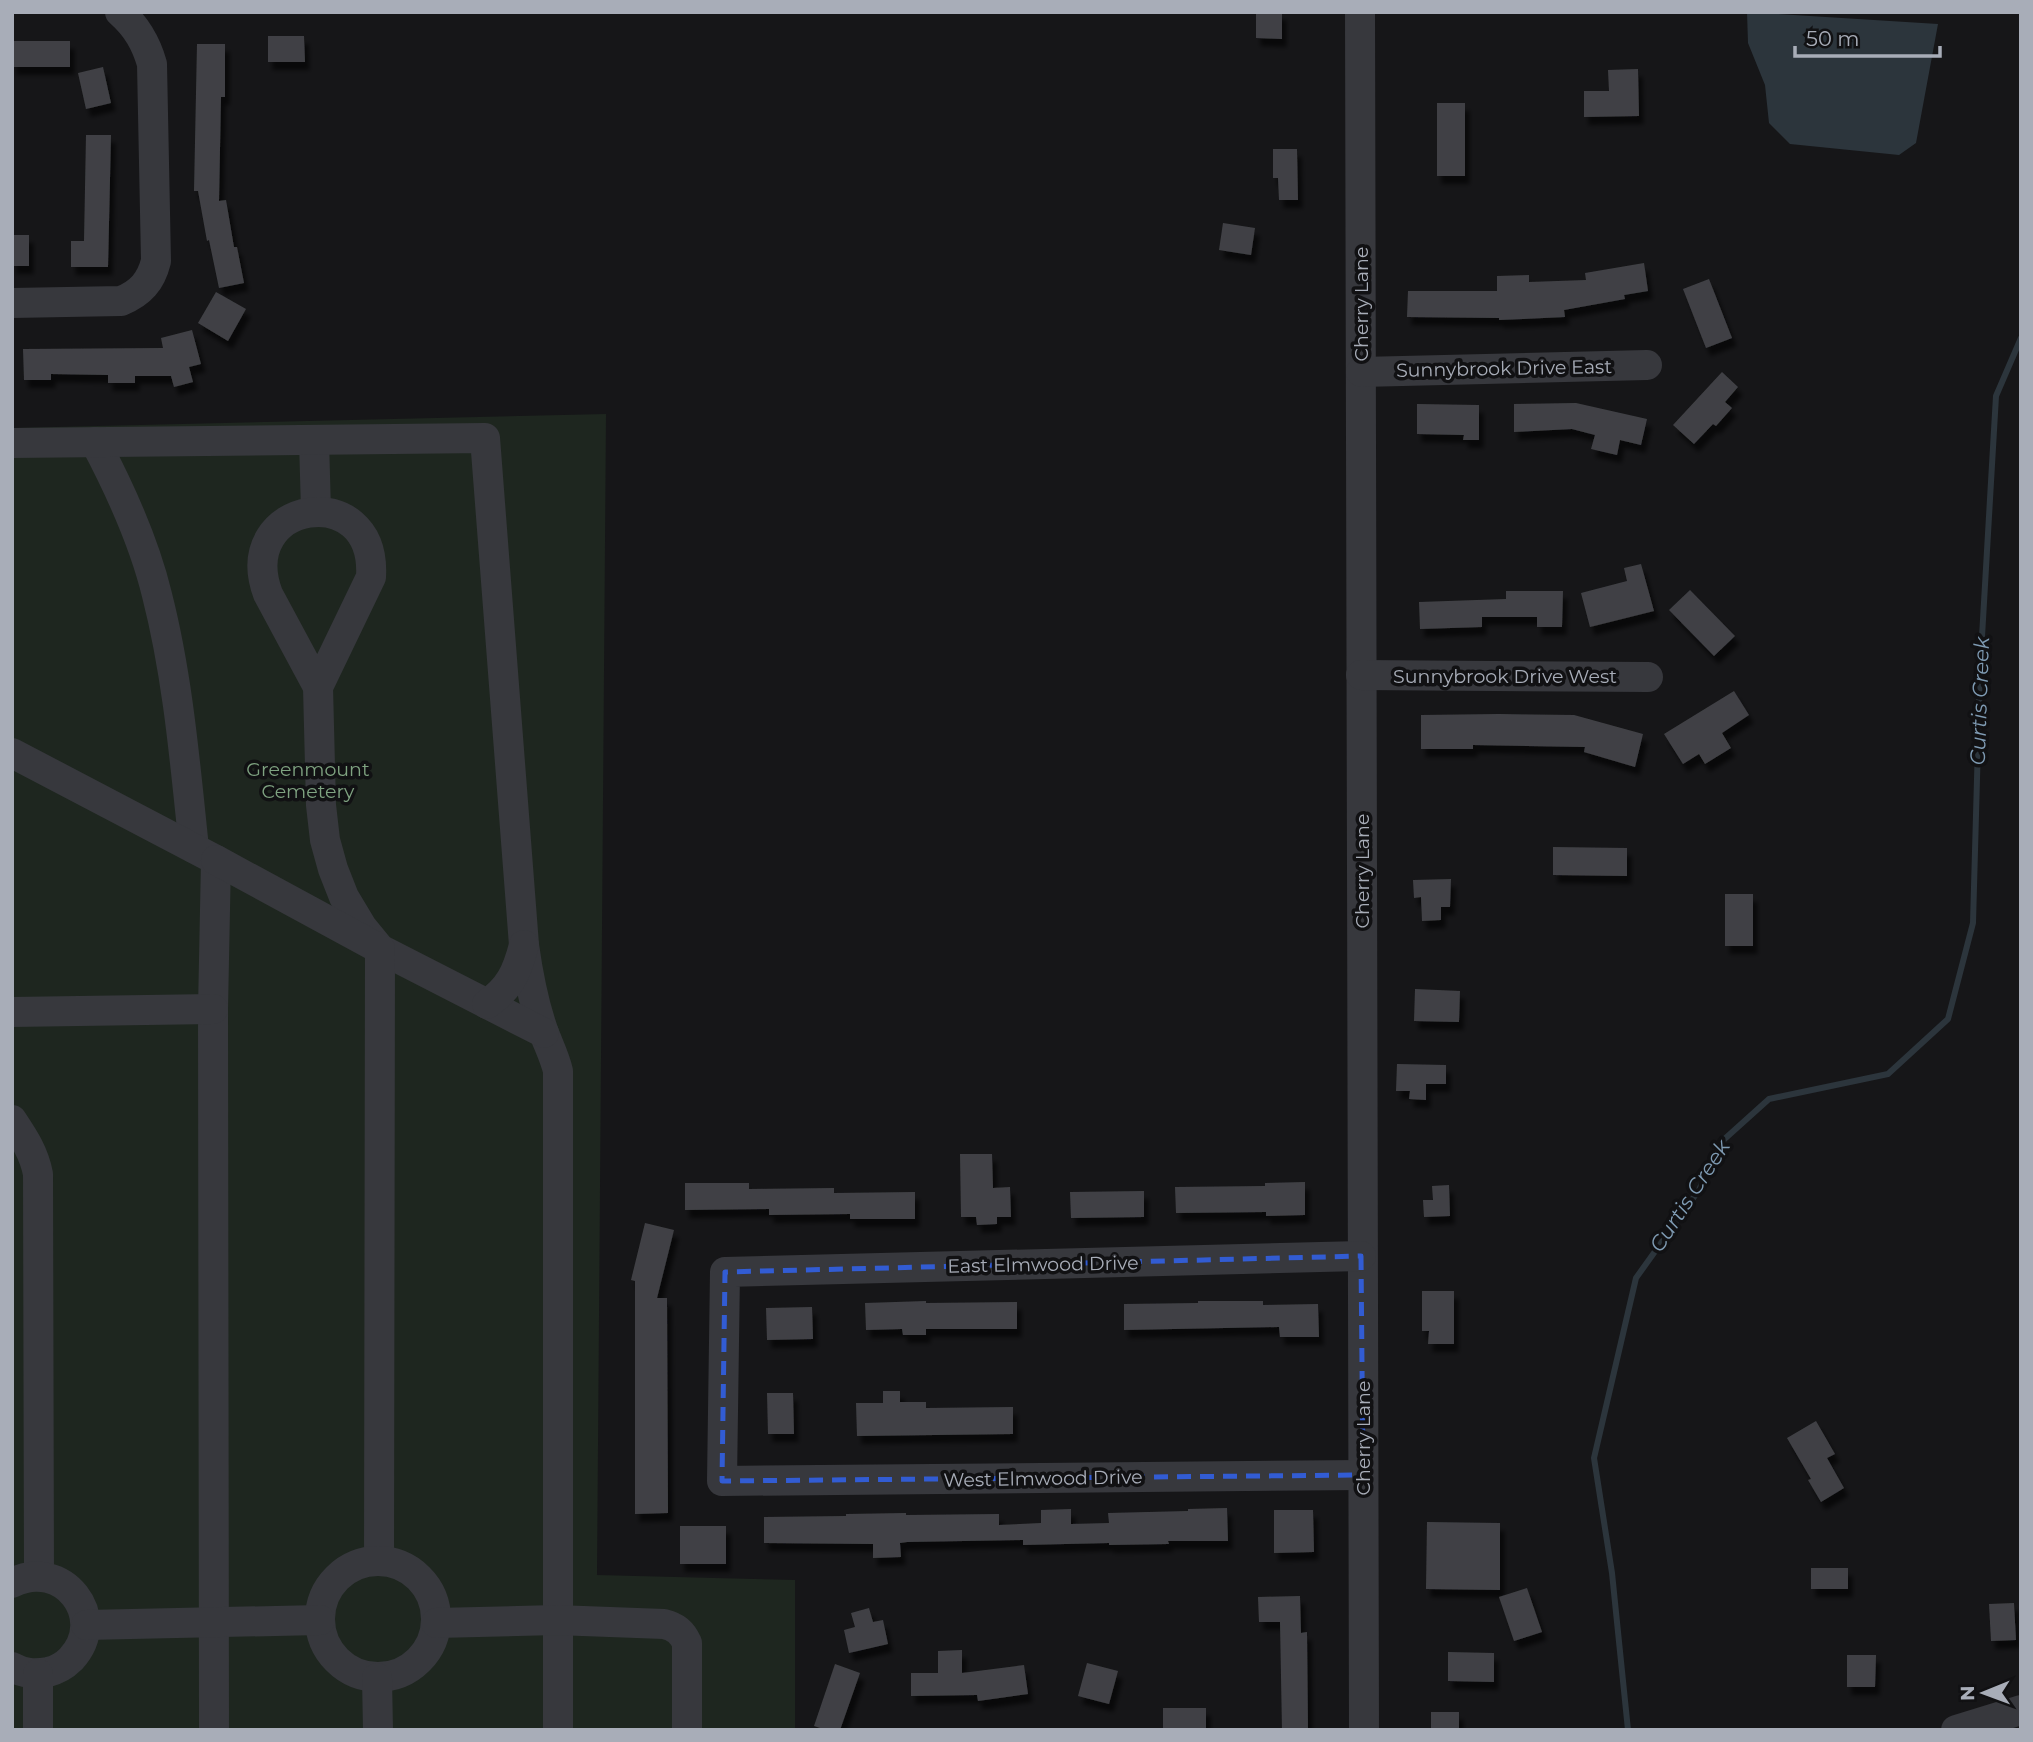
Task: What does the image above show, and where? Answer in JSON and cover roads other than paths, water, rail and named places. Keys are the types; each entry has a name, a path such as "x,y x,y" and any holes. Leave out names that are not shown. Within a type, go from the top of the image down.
{"street":[{"name":"Cherry Lane","path":"1360,12 1364,1730"},
{"path":"12,303 121,301 132,297 145,286 153,274 156,261 152,64 147,46 128,14"},
{"name":"Sunnybrook Drive East","path":"1361,372 1647,365"},
{"path":"12,443 485,438 524,945 544,1033 558,1071 558,1730"},
{"path":"314,440 316,511"},
{"path":"95,442 140,539 157,593 169,648 183,747 205,854 213,1009 214,1730"},
{"path":"318,687 371,577 372,561 368,545 349,521 334,514 316,511 285,521 273,533 265,547 263,580 318,687 321,805 325,840 333,869 344,897 362,927 380,949 379,1561"},
{"name":"Sunnybrook Drive West","path":"1362,675 1648,677"},
{"path":"13,752 380,949 544,1033"},
{"path":"487,1004 500,995 511,980 524,945"},
{"path":"12,1013 213,1009"},
{"path":"12,1120 29,1145 38,1174 25,1579 56,1580 68,1588 77,1597 86,1625 83,1640 67,1663 54,1671 25,1670 38,1730"},
{"name":"East Elmwood Drive","path":"722,1481 725,1272 1361,1256"},
{"name":"West Elmwood Drive","path":"722,1481 1363,1475"},
{"path":"379,1561 405,1568 419,1578 430,1593 436,1622 426,1652 413,1666 399,1674 377,1678 362,1676 346,1669 334,1658 325,1645 320,1610 335,1580 354,1566 379,1561"},
{"path":"86,1625 320,1620"},
{"path":"436,1622 556,1620 674,1626 683,1634 687,1643 687,1730"},
{"path":"377,1678 378,1730"},
{"path":"1956,1730 2021,1710"}],"waterway":[{"name":"Curtis Creek","path":"1628,1730 1612,1573 1594,1458 1636,1278 1699,1190 1719,1144 1769,1099 1888,1074 1948,1019 1973,923 1980,671 1996,396 2021,338"}],"park label":[{"name":"Greenmount Cemetery","path":"308,780"}]}
